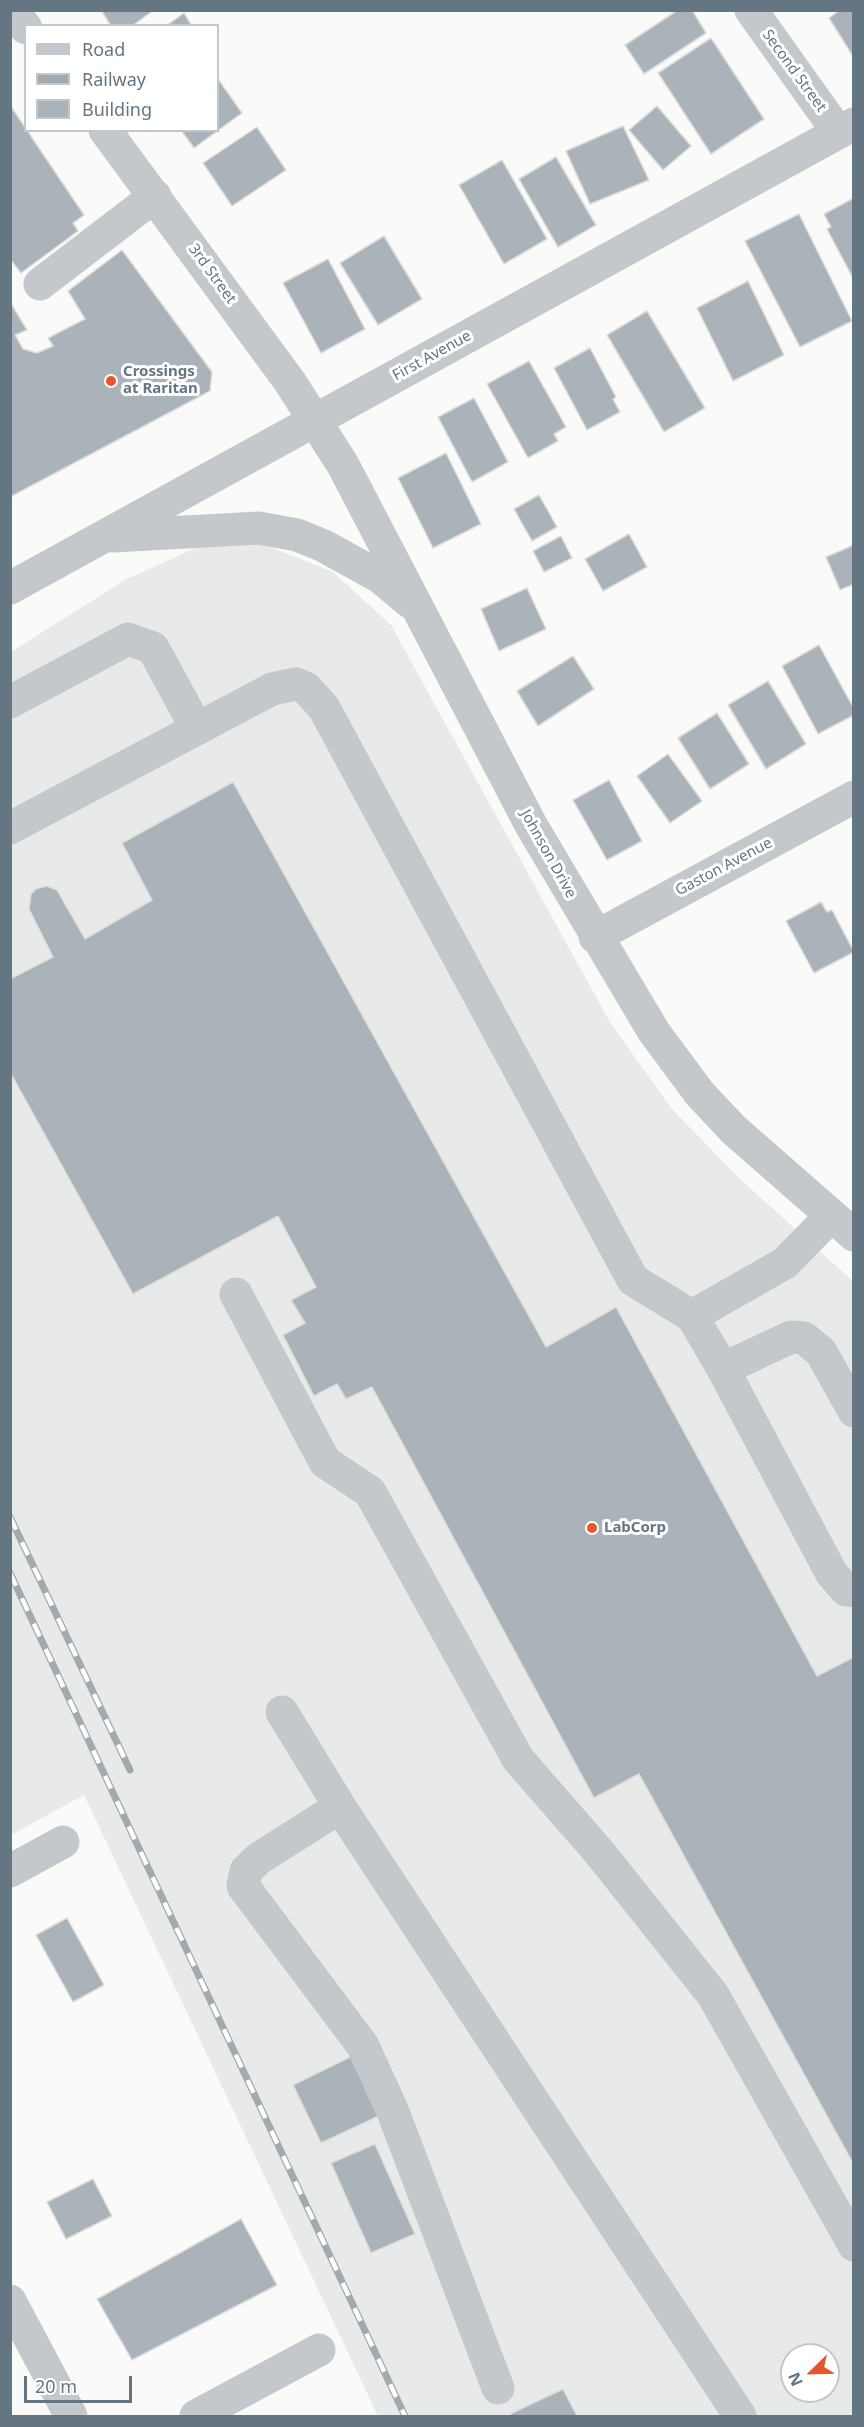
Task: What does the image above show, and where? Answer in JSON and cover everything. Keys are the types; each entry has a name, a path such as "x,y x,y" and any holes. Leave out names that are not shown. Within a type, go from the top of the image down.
{"street":[{"path":"12,10 24,25"},
{"name":"Second Street","path":"751,10 846,128"},
{"name":"First Avenue","path":"10,588 846,128"},
{"name":"3rd Street","path":"107,132 316,420"},
{"path":"40,284 155,196"},
{"name":"Johnson Drive","path":"316,420 352,480 531,825 654,1032 700,1094 734,1130 842,1226"},
{"path":"105,536 259,528 297,535 324,546 381,577 419,609"},
{"path":"10,702 128,639 153,648 196,729"},
{"path":"10,828 282,686 296,684 306,688 315,696 324,708 633,1280 692,1316 723,1369 832,1574 846,1590 854,1591"},
{"name":"Gaston Avenue","path":"596,937 854,797"},
{"path":"692,1316 785,1263 842,1226"},
{"path":"236,1294 325,1462 370,1492 518,1759 599,1852 713,1995 854,2245"},
{"path":"723,1369 791,1337 804,1338 820,1352 854,1411"},
{"path":"282,1712 340,1807 740,2416"},
{"path":"340,1807 258,1859 246,1871 243,1886 363,2046 393,2112 498,2388"},
{"path":"10,1871 63,1842"},
{"path":"10,2301 71,2416"},
{"path":"196,2416 319,2350"}],"shaded area":[{"path":"260,543 333,572 391,625 611,1024 672,1109 740,1179 853,1281 853,2416 378,2416 84,1795 11,1835 11,652 125,580 200,546"}],"building":[{"path":"101,10 154,10 135,24 110,24"},
{"path":"678,10 692,10 706,33 644,74 625,45"},
{"path":"840,10 854,10 854,58 829,18"},
{"path":"184,13 191,24 169,24"},
{"path":"711,38 764,119 711,154 658,73"},
{"path":"219,80 242,113 219,130"},
{"path":"10,105 24,126 24,132 28,132 84,215 73,223 78,231 21,273 10,259"},
{"path":"657,106 691,146 663,170 629,130"},
{"path":"623,126 649,180 590,204 566,151"},
{"path":"257,127 286,170 232,206 203,163"},
{"path":"182,132 216,132 194,148"},
{"path":"556,157 596,225 558,247 519,179"},
{"path":"502,160 547,239 504,264 459,185"},
{"path":"854,198 854,280 827,229 831,227 824,214"},
{"path":"799,214 852,321 800,347 745,241"},
{"path":"384,236 422,299 378,325 340,263"},
{"name":"Crossings at Raritan","path":"122,250 212,372 210,391 10,497 10,302 27,330 15,335 23,349 37,353 53,346 48,338 85,319 68,291"},
{"path":"328,259 365,329 321,353 283,283"},
{"path":"748,281 784,355 733,381 697,308"},
{"path":"647,311 705,408 664,432 607,335"},
{"path":"590,348 616,397 613,399 620,412 587,430 554,368"},
{"path":"529,361 566,427 554,434 558,441 528,458 487,384"},
{"path":"474,398 508,462 472,482 438,417"},
{"path":"446,453 481,524 433,548 398,478"},
{"path":"539,495 557,527 532,541 514,509"},
{"path":"629,534 647,567 603,591 585,559"},
{"path":"561,536 572,558 544,572 533,551"},
{"path":"854,545 854,584 840,590 826,557"},
{"path":"527,588 546,629 499,651 481,609"},
{"path":"819,645 854,709 854,715 818,734 782,666"},
{"path":"573,656 594,689 538,726 517,691"},
{"path":"768,681 806,744 766,769 728,705"},
{"path":"717,713 749,764 710,789 678,738"},
{"path":"668,754 702,801 670,823 637,776"},
{"path":"609,780 642,841 607,860 573,800"},
{"name":"LabCorp","path":"233,782 546,1347 616,1307 817,1676 854,1657 854,2165 639,1774 594,1798 372,1387 346,1399 337,1384 314,1396 283,1335 305,1323 291,1300 316,1287 278,1216 133,1294 10,1072 10,979 53,957 29,909 31,894 36,889 47,886 57,890 85,939 152,900 122,843"},
{"path":"821,902 827,912 832,910 854,952 814,973 786,921"},
{"path":"67,1918 104,1985 73,2002 36,1935"},
{"path":"352,2056 381,2115 321,2143 293,2085"},
{"path":"375,2144 415,2234 371,2253 331,2163"},
{"path":"93,2179 112,2216 66,2239 47,2202"},
{"path":"241,2219 277,2285 132,2360 97,2299"},
{"path":"563,2389 577,2416 511,2416 510,2414"}],"railway":[{"path":"10,1517 130,1770"},
{"path":"10,1573 405,2416"}],"place":[{"name":"Crossings at Raritan","path":"111,381"},
{"name":"LabCorp","path":"592,1528"}]}
